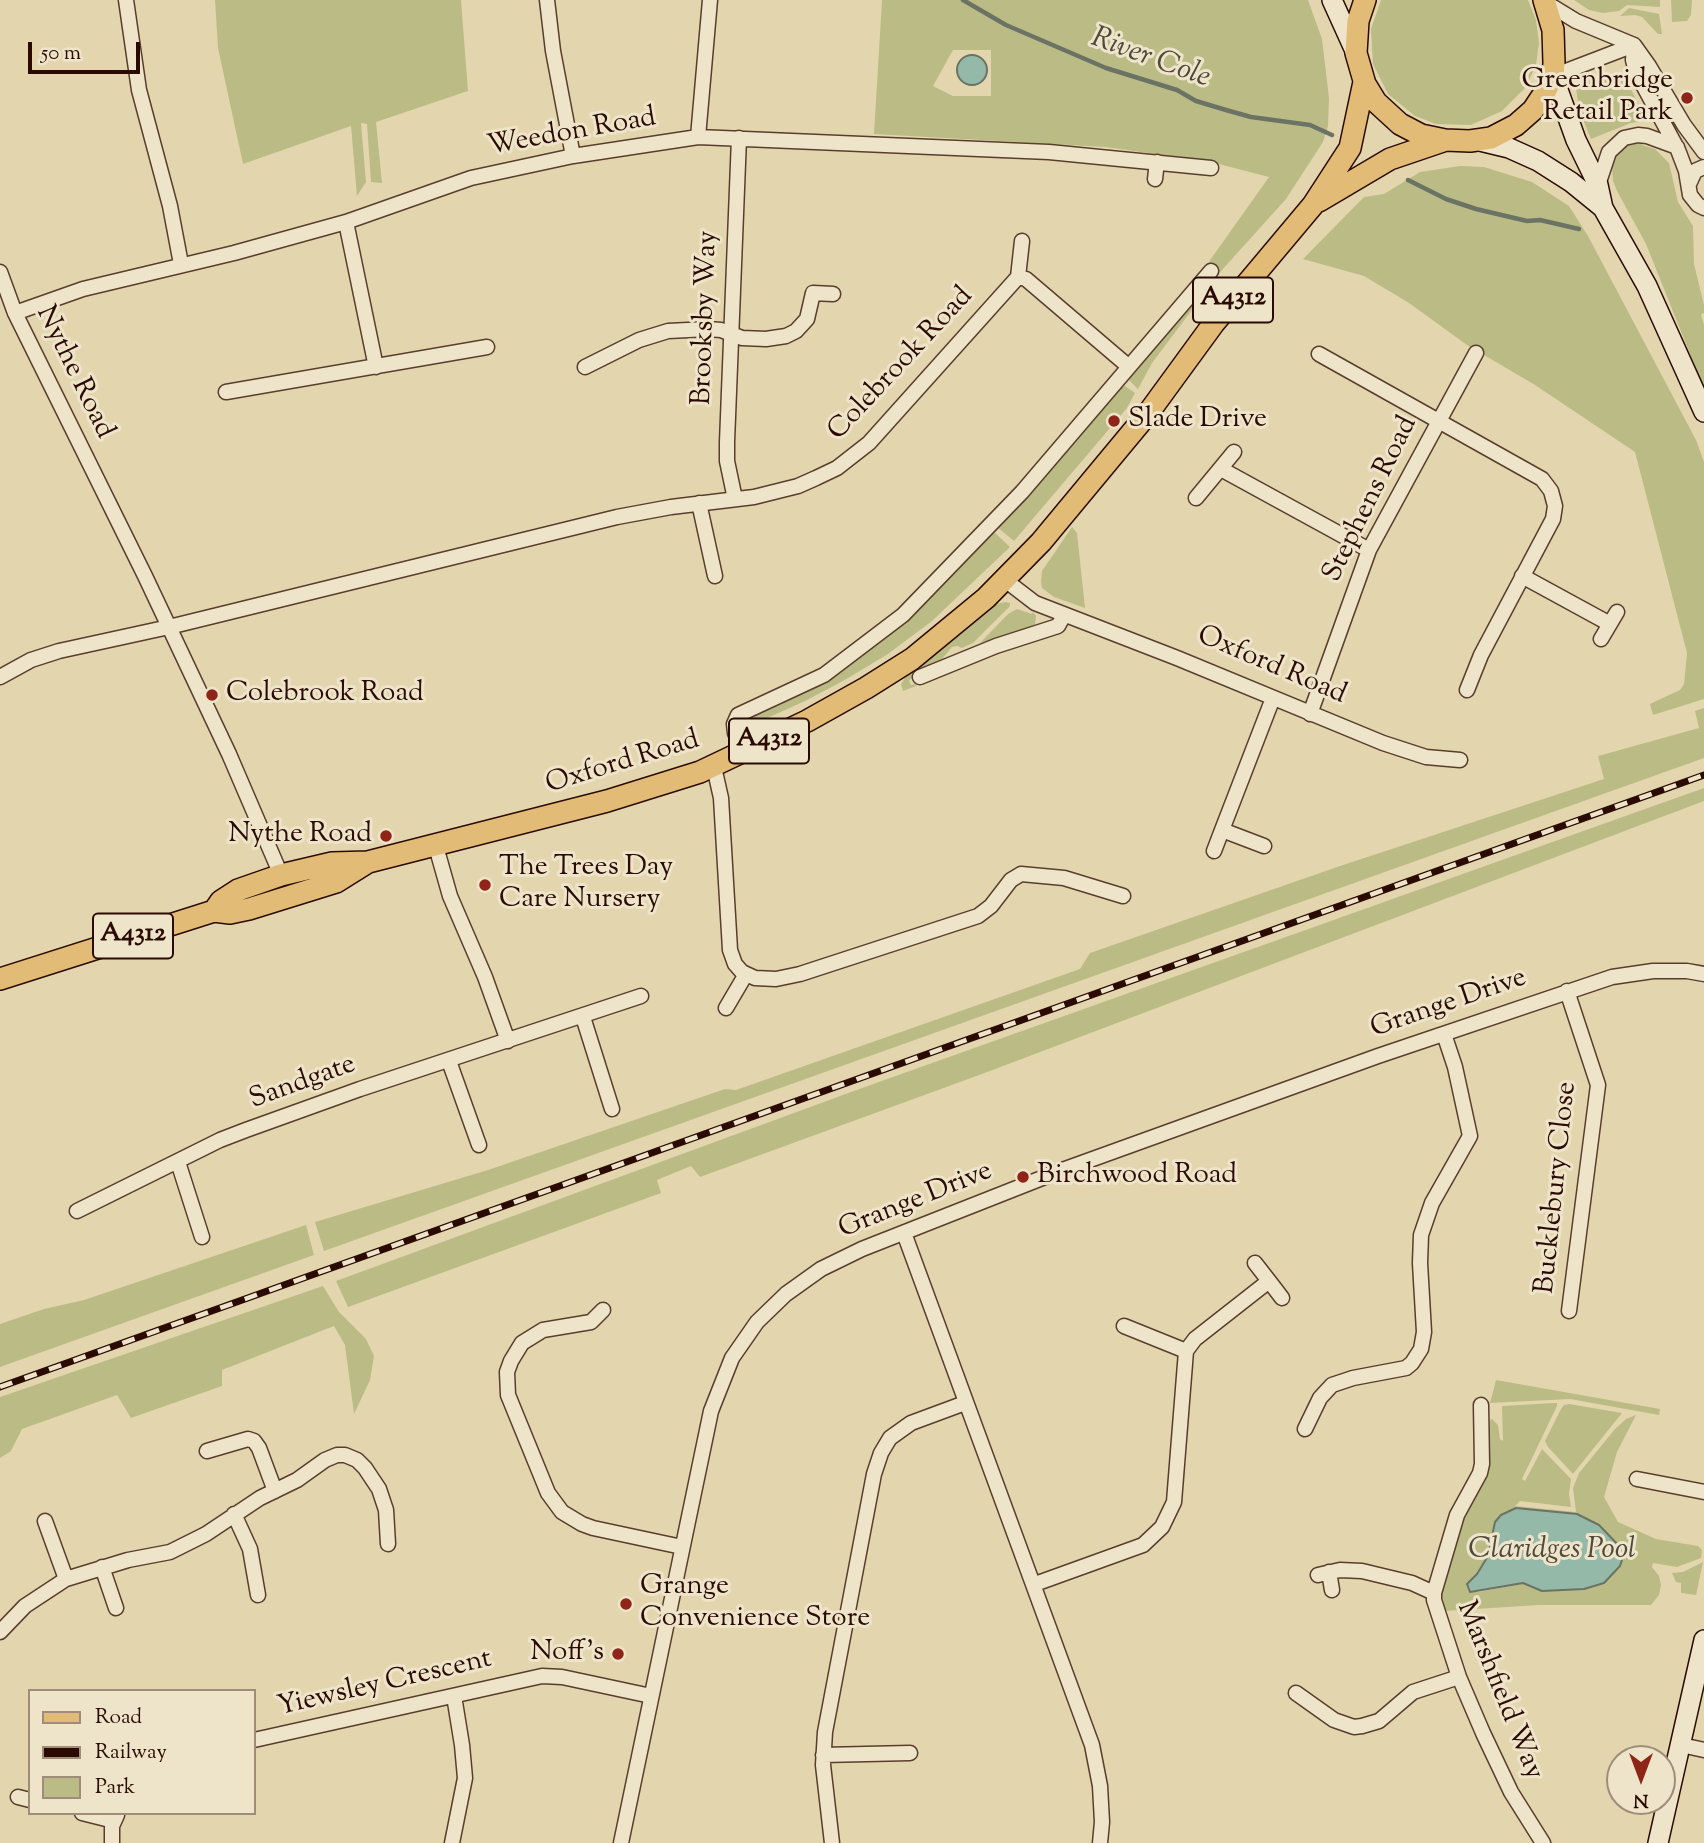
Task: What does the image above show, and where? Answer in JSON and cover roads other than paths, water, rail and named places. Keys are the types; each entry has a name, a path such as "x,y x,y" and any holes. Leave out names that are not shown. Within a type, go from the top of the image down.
{"main road":[{"path":"1332,0 1356,53"},
{"name":"A4312","path":"1366,0 1358,21 1356,53 1364,82 1376,102 1400,124 1421,135 1445,140 1480,141 1507,130 1525,118 1540,100 1553,76"},
{"path":"1545,1 1553,30 1553,76 1576,140 1598,184 1603,208 1647,286 1704,412"},
{"name":"A4312","path":"1005,580 1110,460 1214,323 1313,205 1350,148 1364,82"},
{"name":"A4312","path":"1313,205 1390,159 1445,140"},
{"path":"1480,141 1509,148 1538,161 1571,182 1603,208"},
{"name":"Oxford Road","path":"214,911 221,901 238,890 281,875 332,863 368,862 607,801 714,767 866,688 912,659 1005,580"},
{"name":"Oxford Road","path":"0,978 214,911 230,913 249,909 336,882 368,862"},
{"path":"281,875 289,896"},
{"path":"1658,1843 1704,1640"}],"street":[{"path":"126,0 137,76 170,206 181,264"},
{"path":"547,0 553,51 573,156"},
{"path":"698,137 710,0"},
{"path":"1545,1 1576,21 1634,46 1704,152"},
{"path":"1553,76 1634,46"},
{"path":"1634,46 1636,72 1677,148 1693,201 1704,208"},
{"path":"1598,184 1609,152 1624,138 1647,136 1677,148"},
{"name":"Weedon Road","path":"15,313 83,289 234,253 346,222 471,177 573,156 698,137 1049,152 1211,169"},
{"name":"Brooksby Way","path":"735,499 727,461 727,442 739,138"},
{"path":"1155,179 1157,162"},
{"path":"1689,184 1695,171 1704,167"},
{"path":"346,222 376,367"},
{"path":"1022,241 1018,277 1027,278 1128,366"},
{"name":"Nythe Road","path":"0,271 15,313 169,627 245,788 281,875"},
{"path":"744,753 734,728 741,712 824,675 903,615 1006,509 1210,271"},
{"name":"Colebrook Road","path":"0,677 44,655 587,524 798,486 826,474 854,455 888,422 1018,277"},
{"path":"585,367 656,334 694,329 721,330 742,338 786,336 796,331 807,319 813,293 834,293"},
{"path":"226,392 487,347"},
{"name":"Stephens Road","path":"1310,714 1369,550 1476,353"},
{"path":"1319,354 1542,479 1551,491 1555,506 1553,519 1481,655 1467,690"},
{"path":"1196,498 1234,452"},
{"path":"1221,469 1369,550"},
{"path":"699,503 715,576"},
{"path":"1522,576 1613,618 1601,639"},
{"name":"Oxford Road","path":"1005,580 1035,604 1310,714 1406,751 1434,758 1460,760"},
{"path":"920,677 996,646 1058,626 1064,615"},
{"path":"1214,851 1273,698"},
{"path":"714,767 721,798 730,950 735,964 746,974 764,979 800,974 978,916 991,906 1011,880 1027,873 1064,878 1123,896"},
{"path":"1222,830 1264,846"},
{"path":"435,843 450,896 485,977 508,1041"},
{"name":"Grange Drive","path":"621,1843 711,1411 723,1377 744,1339 771,1307 804,1280 839,1259 1239,1105 1567,991 1636,972 1704,974"},
{"path":"726,1008 746,974"},
{"name":"Bucklebury Close","path":"1567,991 1598,1085 1569,1311"},
{"name":"Sandgate","path":"77,1211 220,1140 246,1130 360,1089 641,996"},
{"path":"583,1017 612,1109"},
{"path":"1305,1429 1320,1398 1332,1385 1406,1367 1421,1349 1421,1235 1432,1203 1470,1136 1455,1067 1444,1034"},
{"path":"449,1061 479,1145"},
{"path":"178,1162 202,1237"},
{"path":"904,1233 965,1403 1035,1584 1095,1756 1102,1805 1100,1843"},
{"path":"1255,1262 1282,1298"},
{"path":"1035,1584 1143,1545 1158,1533 1174,1502 1186,1351 1195,1339 1269,1280"},
{"path":"603,1310 591,1322 543,1330 522,1343 507,1371 506,1384 510,1401 548,1493 562,1512 593,1528 682,1547"},
{"path":"1124,1326 1186,1351"},
{"path":"832,1843 825,1797 823,1755 846,1616 874,1474 881,1453 890,1438 911,1423 965,1403"},
{"name":"Marshfield Way","path":"1481,1405 1483,1450 1480,1474 1457,1515 1434,1592 1435,1607 1460,1678 1498,1766 1543,1843"},
{"path":"207,1451 248,1439 254,1441 275,1491"},
{"path":"0,1632 25,1606 66,1579 102,1567 170,1552 206,1534 234,1514 337,1455 357,1460 382,1494 388,1544"},
{"path":"1637,1479 1704,1492"},
{"path":"234,1514 250,1549 258,1595"},
{"path":"45,1521 66,1579"},
{"path":"102,1567 116,1608"},
{"name":"Marshfield Way","path":"1332,1590 1323,1574 1350,1570 1379,1574 1434,1592"},
{"name":"Yiewsley Crescent","path":"256,1740 507,1682 551,1676 651,1696"},
{"path":"1296,1693 1334,1720 1354,1727 1379,1721 1413,1692 1460,1678"},
{"path":"452,1843 465,1779 454,1696"},
{"path":"1681,1745 1704,1750"},
{"path":"823,1755 910,1753"},
{"path":"112,1843 115,1817"}],"water":[{"path":"972,55 983,59 987,70 983,81 972,85 961,81 957,70 961,59"},
{"name":"Claridges Pool","path":"1516,1508 1577,1514 1599,1525 1622,1549 1620,1566 1604,1583 1584,1589 1542,1591 1523,1583 1470,1592 1467,1584 1488,1556 1495,1522 1501,1515"}],"waterway":[{"name":"River Cole","path":"963,0 1006,25 1106,68 1177,90 1196,101 1251,117 1310,125 1332,135"},
{"name":"River Cole","path":"1408,180 1446,199 1476,209 1579,229"}],"railway":[{"path":"0,1387 1704,775"}],"place":[{"name":"Greenbridge Retail Park","path":"1687,98"},
{"name":"Slade Drive","path":"1114,421"},
{"name":"Colebrook Road","path":"212,695"},
{"name":"Nythe Road","path":"386,836"},
{"name":"The Trees Day Care Nursery","path":"485,885"},
{"name":"Birchwood Road","path":"1023,1177"},
{"name":"Grange Convenience Store","path":"626,1604"},
{"name":"Noff's","path":"618,1654"}]}
